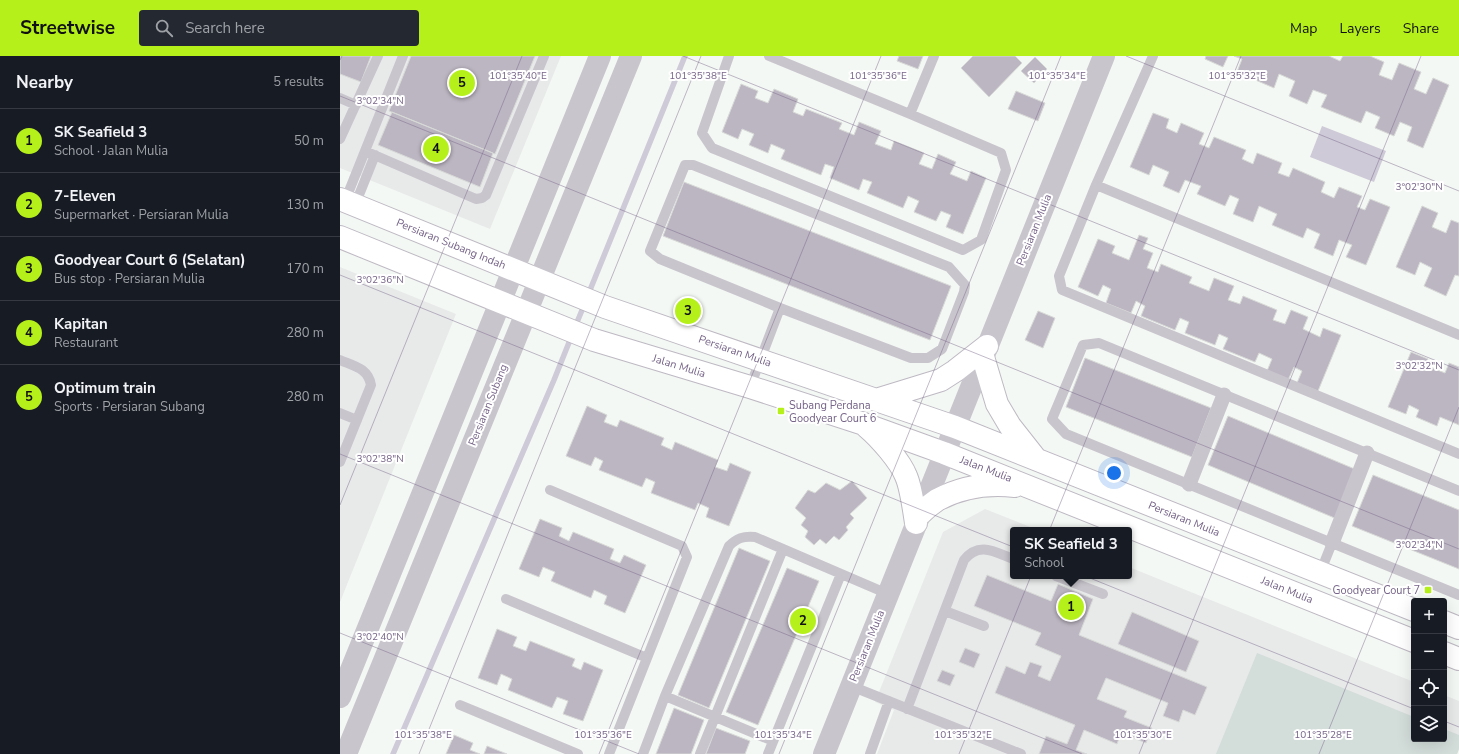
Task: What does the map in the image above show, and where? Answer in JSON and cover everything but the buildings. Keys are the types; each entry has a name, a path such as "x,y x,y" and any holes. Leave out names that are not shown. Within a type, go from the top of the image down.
{"main road":[{"name":"Persiaran Subang Indah","path":"347,201 605,307"},
{"path":"340,237 525,313"},
{"name":"Persiaran Mulia","path":"605,307 955,427 1411,609"},
{"name":"Jalan Mulia","path":"525,313 594,340 750,387 864,424 944,453 1131,527"},
{"path":"876,400 941,380 985,352 997,404 1010,426 1036,459"},
{"path":"864,424 875,433 893,456 906,477 918,518 936,501 967,488 1000,484 1034,488"},
{"name":"Jalan Mulia","path":"1132,527 1411,640"},
{"path":"1447,623 1459,628"},
{"path":"1447,654 1459,659"}],"street":[{"path":"340,697 600,56"},
{"name":"Persiaran Subang","path":"346,754 631,56"},
{"name":"Persiaran Mulia","path":"824,754 1104,56"},
{"path":"1189,484 1224,395"},
{"path":"1332,543 1367,453"}],"lane":[{"path":"340,139 378,56"},
{"path":"347,201 403,56"},
{"path":"365,152 476,199 482,198 486,194 544,56"},
{"path":"729,56 702,133 712,148 963,250 981,240 1006,170 1001,154 910,114 769,56"},
{"path":"910,114 934,56"},
{"path":"1152,56 1096,185 1059,276 1062,290 1459,454"},
{"path":"340,98 356,105"},
{"path":"347,201 375,155"},
{"path":"685,165 693,165 949,267 965,285 964,292 942,349 928,358 912,358 780,308 660,259 650,251 685,165"},
{"path":"1096,185 1459,335"},
{"path":"750,387 780,308"},
{"path":"1459,491 1099,344 1083,345 1052,419 1066,434 1459,595"},
{"path":"340,360 360,368 370,376 371,385 340,462"},
{"path":"340,413 357,420"},
{"path":"550,490 682,546 687,557 609,754"},
{"path":"643,754 665,696 729,546 737,539 745,536 755,537 888,594"},
{"path":"1320,573 1332,543"},
{"path":"700,754 783,549"},
{"path":"907,709 964,560 970,553 978,549 989,550 1010,558"},
{"path":"768,754 841,574"},
{"path":"1064,579 1103,594"},
{"path":"506,599 647,658"},
{"path":"945,611 984,626"},
{"path":"851,686 1022,754"},
{"path":"665,696 773,740"},
{"path":"870,754 889,701"},
{"path":"460,705 578,754"}],"shaded area":[{"path":"340,56 561,56 490,229 340,168"},
{"path":"1322,126 1386,151 1374,182 1310,157"},
{"path":"340,267 456,314 340,602"},
{"path":"985,509 1030,527 1010,527 1010,579 1132,579 1132,568 1411,681 1411,742 1447,742 1447,696 1459,701 1459,749 1457,754 877,754 894,710 875,702 943,532"},
{"path":"1257,653 1411,716 1411,742 1447,742 1447,730 1459,735 1459,749 1457,754 1216,754"}],"waterway":[{"path":"588,295 685,56"},
{"path":"575,327 585,303"},
{"path":"393,754 572,335"}],"place":[{"name":"Optimum train","path":"462,83"},
{"name":"Kapitan","path":"436,149"},
{"name":"Goodyear Court 6 (Selatan)","path":"688,311"},
{"name":"Subang Perdana Goodyear Court 6","path":"781,411"},
{"name":"Goodyear Court 7","path":"1428,590"},
{"name":"SK Seafield 3","path":"1071,607"},
{"name":"7-Eleven","path":"803,621"}]}
